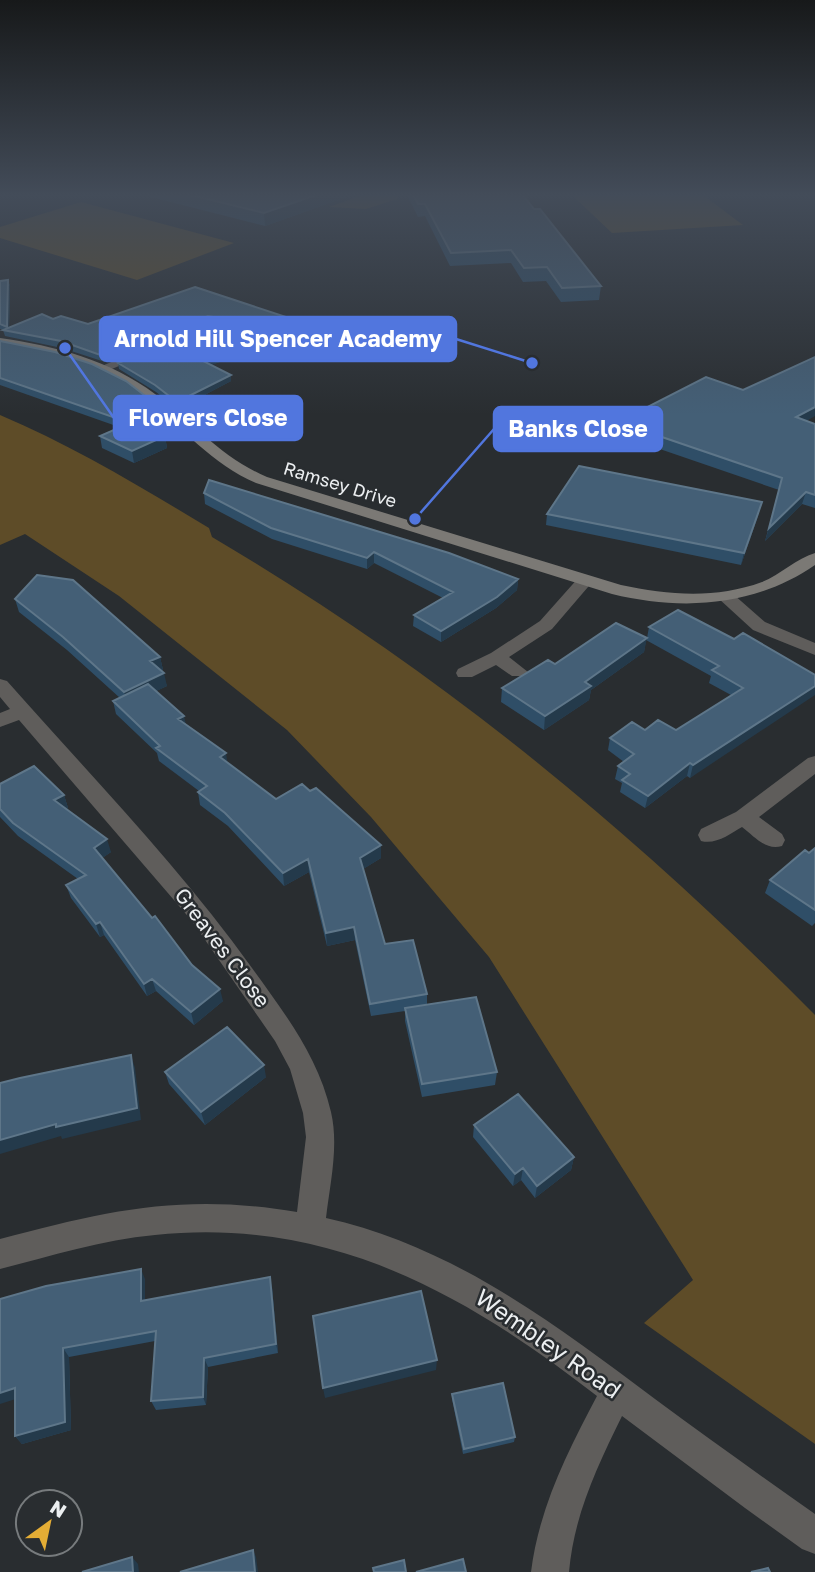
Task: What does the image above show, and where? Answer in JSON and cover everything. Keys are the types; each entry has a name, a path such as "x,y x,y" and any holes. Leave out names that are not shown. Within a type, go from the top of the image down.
{"street":[{"name":"Ramsey Drive","path":"0,342 42,349 103,368 139,388 227,462 246,474 288,490 636,594 667,599 727,598 770,586 815,558"},
{"path":"103,368 168,344"},
{"path":"465,673 497,657 546,625 586,580"},
{"path":"727,598 759,626 815,650"},
{"path":"497,657 519,672"},
{"name":"Greaves Close","path":"0,685 10,716 200,914 255,989 303,1066 312,1092 320,1137 310,1230"},
{"path":"709,835 744,817 815,763"},
{"path":"744,817 774,840"},
{"name":"Wembley Road","path":"0,1254 121,1225 176,1218 243,1219 310,1230 372,1246 425,1267 484,1297 539,1332 719,1468 815,1536"},
{"path":"550,1572 560,1519 575,1476 617,1391"}],"shaded area":[{"path":"99,268 168,268 137,280"},
{"path":"0,415 132,482 209,528 212,537 295,588 454,698 603,817 746,947 815,1015 815,1444 644,1323 693,1280 489,957 371,817 287,730 119,596 25,534 0,545"}],"building":[{"path":"548,268 587,268 601,286 562,288"},
{"path":"8,280 7,327 0,324 0,281"},
{"path":"195,287 283,316 260,324 281,332 203,361 231,375 177,402 118,363 220,323 220,318 208,316 103,356 61,341 3,330 42,314 53,319 61,316 88,324"},
{"path":"0,341 55,352 92,364 126,381 161,408 130,423 0,378"},
{"path":"815,357 815,407 796,417 815,424 815,495 806,492 769,528 782,478 618,422 706,377 743,390"},
{"path":"132,422 165,436 132,451 100,436"},
{"path":"579,466 762,502 744,553 547,514"},
{"path":"209,480 449,553 518,579 497,597 441,631 414,615 453,592 374,552 367,558 271,528 204,493"},
{"path":"37,575 73,580 160,657 150,661 164,673 124,692 63,637 15,599"},
{"path":"678,610 734,639 743,633 815,675 815,686 693,765 690,763 648,796 622,780 630,774 618,766 634,754 610,738 632,722 645,730 658,720 676,730 743,688 712,670 719,666 649,627"},
{"path":"616,623 647,638 585,682 591,686 545,716 502,688 548,660 555,664"},
{"path":"148,684 184,716 178,719 226,753 220,757 276,799 302,784 310,791 316,788 381,845 360,858 385,944 413,940 427,994 370,1004 354,927 326,933 308,859 283,873 225,813 198,792 207,786 156,748 160,746 113,701"},
{"path":"34,766 64,795 54,800 107,839 94,848 152,918 155,916 192,965 220,989 191,1012 152,979 144,984 100,922 96,924 66,885 86,875 13,823 0,809 0,784"},
{"path":"815,848 815,910 770,880 805,850 809,853"},
{"path":"476,997 497,1072 422,1084 405,1008"},
{"path":"227,1027 264,1065 201,1112 165,1072"},
{"path":"131,1055 137,1108 56,1127 56,1124 0,1140 0,1083"},
{"path":"518,1094 574,1157 537,1186 523,1168 515,1174 474,1125"},
{"path":"141,1269 141,1301 270,1277 276,1344 204,1358 203,1397 151,1401 156,1331 63,1348 65,1422 15,1436 15,1388 0,1393 0,1299 46,1286"},
{"path":"421,1291 437,1360 323,1388 313,1316"},
{"path":"503,1383 515,1437 464,1449 452,1394"},
{"path":"253,1550 255,1572 180,1572"},
{"path":"132,1557 133,1572 82,1572"},
{"path":"463,1559 466,1572 416,1572"},
{"path":"404,1560 406,1572 374,1572 373,1568"},
{"path":"768,1568 770,1572 751,1572"}],"place":[{"name":"Flowers Close","path":"65,348"},
{"name":"Arnold Hill Spencer Academy","path":"532,363"},
{"name":"Banks Close","path":"415,519"}]}
